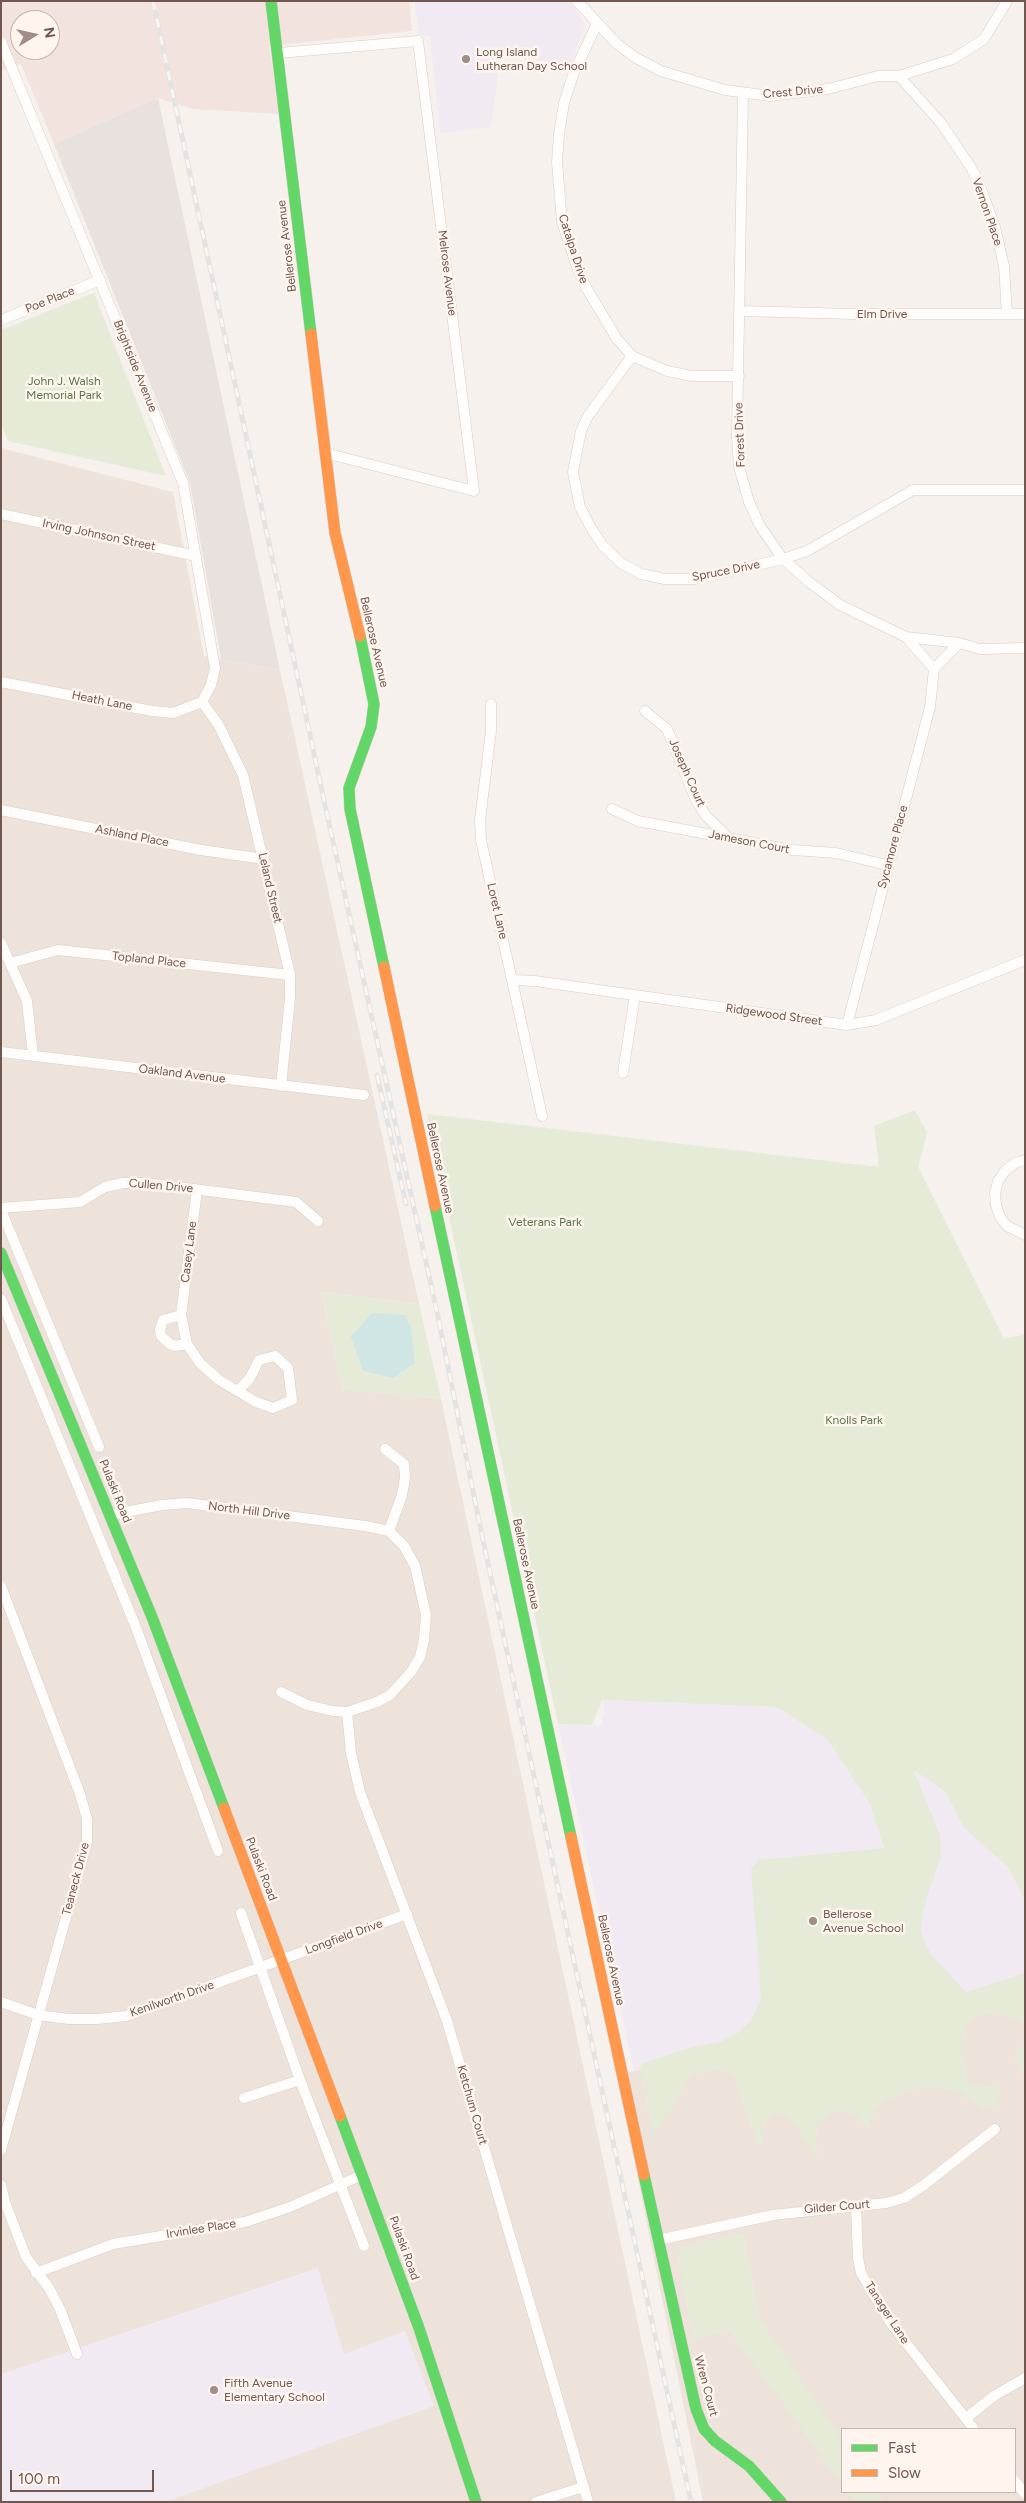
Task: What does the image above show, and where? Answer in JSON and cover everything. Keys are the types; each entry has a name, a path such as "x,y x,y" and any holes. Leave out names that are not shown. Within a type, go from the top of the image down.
{"street":[{"name":"Bellerose Avenue","path":"271,1 279,53 335,533 374,704 371,727 349,788 350,809 679,2334"},
{"name":"Crest Drive","path":"577,1 596,24 630,54 661,71 690,82 743,94 799,94 828,89 860,79 899,76 953,59 984,39 1008,1"},
{"name":"Catalpa Drive","path":"596,24 574,72 564,103 557,162 562,222 586,289 616,339 632,356 667,371 692,376 739,376"},
{"name":"Melrose Avenue","path":"279,53 418,41 474,491 325,453"},
{"name":"Brightside Avenue","path":"1,42 182,483 216,668 211,685 202,702"},
{"name":"Vernon Place","path":"899,76 941,122 972,169 980,186 995,227 1004,266 1008,314"},
{"name":"Forest Drive","path":"743,94 737,435 739,467 749,502 760,526 784,558 840,605 906,636 959,643 980,649 1025,648"},
{"name":"Poe Place","path":"1,320 100,280"},
{"name":"Elm Drive","path":"740,311 854,314 1025,314"},
{"name":"Spruce Drive","path":"632,356 588,416 576,449 573,472 575,490 580,507 603,546 621,563 641,574 665,579 695,579 807,551 913,490 1025,490"},
{"name":"Irving Johnson Street","path":"1,514 196,556"},
{"path":"906,636 934,669 959,643"},
{"name":"Sycamore Place","path":"848,1025 930,707 934,669"},
{"name":"Heath Lane","path":"1,682 159,712 173,713 189,709 202,702"},
{"name":"Leland Street","path":"202,702 221,731 244,775 290,975 290,998 281,1086"},
{"name":"Loret Lane","path":"491,704 491,731 480,820 481,840 542,1116"},
{"name":"Joseph Court","path":"645,711 667,729 696,800 706,816 728,837"},
{"name":"Jameson Court","path":"612,808 638,821 792,850 836,853 888,865"},
{"name":"Ashland Place","path":"1,810 201,850 264,859"},
{"path":"1,943 27,1001 33,1056"},
{"name":"Topland Place","path":"10,963 58,950 290,975"},
{"name":"Ridgewood Street","path":"513,980 848,1025 876,1020 1025,960"},
{"path":"622,1073 635,995"},
{"name":"Oakland Avenue","path":"1,1052 364,1095"},
{"path":"1025,1160 1015,1163 1005,1171 998,1181 995,1193 1000,1217 1007,1226 1025,1235"},
{"name":"Cullen Drive","path":"1,1209 80,1202 105,1188 123,1183 145,1183 296,1202 318,1221"},
{"name":"Casey Lane","path":"197,1190 180,1315 187,1344 200,1363 218,1380 238,1391 273,1408 292,1400 288,1368 275,1356 259,1360 250,1378 238,1391"},
{"path":"1,1209 99,1447"},
{"name":"Pulaski Road","path":"1,1253 152,1617 419,2328 476,2502"},
{"path":"1,1299 135,1626 218,1851"},
{"path":"180,1315 163,1320 160,1330 161,1336 175,1346 187,1344"},
{"path":"281,1692 307,1705 333,1711 348,1712 377,1702 396,1690 420,1657 424,1640 426,1615 414,1566 404,1546 389,1531 402,1495 405,1478 404,1464 386,1449"},
{"name":"North Hill Drive","path":"110,1515 162,1505 187,1503 365,1526 389,1531"},
{"name":"Teaneck Drive","path":"1,1586 80,1794 87,1819 87,1842 1,2150"},
{"path":"135,1626 152,1617"},
{"name":"Ketchum Court","path":"348,1712 351,1753 360,1792 447,2021 588,2502"},
{"path":"200,1800 218,1793"},
{"path":"241,1913 300,2080 342,2184 364,2246"},
{"name":"Longfield Drive","path":"281,1961 407,1914"},
{"name":"Kenilworth Drive","path":"1,2002 38,2015 97,2019 126,2016 281,1961"},
{"path":"244,2098 300,2080"},
{"name":"Gilder Court","path":"658,2240 773,2215 886,2203 904,2198 924,2185 995,2129"},
{"name":"Irvinlee Place","path":"36,2273 114,2244 245,2222 290,2207 362,2175"},
{"path":"1,2186 15,2231 26,2257 36,2273 49,2288 77,2354"},
{"name":"Tanager Lane","path":"856,2206 858,2258 861,2273 892,2325 973,2428"},
{"name":"Wren Court","path":"679,2334 696,2409 704,2429 715,2441 750,2466 781,2502"},
{"path":"966,2418 994,2396 1025,2378"},
{"path":"1016,2482 1025,2494"},
{"path":"536,2502 583,2487"}],"shaded area":[{"path":"1,1 409,1 412,31 269,46 280,114 193,109 158,98 54,144 21,64 1,71"},
{"name":"Long Island Lutheran Day School","path":"415,1 571,1 585,25 570,67 501,52 491,127 440,133 430,36 419,35"},
{"path":"158,98 280,670 221,659 190,483 54,144"},
{"path":"1,448 173,492 204,656 280,670 419,1304 321,1292 343,1389 441,1399 676,2502 1,2502"},
{"name":"Bellerose Avenue School","path":"602,1700 800,1708 884,1722 1025,1865 1025,1978 634,2071 558,1724 602,1726 602,1715 605,1714"},
{"path":"1025,1978 1025,2502 703,2502 617,2075"},
{"name":"Fifth Avenue Elementary School","path":"318,2268 344,2354 405,2331 434,2406 165,2502 1,2502 1,2374"}],"green space":[{"name":"John J. Walsh Memorial Park","path":"94,293 166,476 8,441 1,424 1,330"},
{"path":"915,1110 927,1133 918,1167 1004,1339 1025,1334 1025,1901 1008,1867 964,1828 946,1793 930,1780 914,1771 940,1835 941,1857 922,1915 921,1932 930,1953 966,1992 1025,1973 1025,2027 1023,2023 997,2012 974,2017 966,2029 963,2047 967,2081 972,2085 994,2086 1000,2092 1000,2099 996,2104 982,2108 961,2093 943,2088 918,2087 882,2102 869,2121 873,2135 856,2115 843,2110 831,2112 819,2124 816,2137 817,2159 794,2124 786,2116 774,2113 766,2121 759,2149 734,2077 724,2069 691,2074 654,2138 640,2070 641,2064 692,2047 722,2041 739,2032 751,2021 761,1999 751,1868 759,1860 884,1848 870,1804 828,1740 777,1707 602,1700 592,1725 558,1724 427,1114 879,1167 874,1126"},
{"path":"321,1292 419,1304 441,1399 343,1390"},
{"path":"1025,2043 1025,2079 1015,2057 1016,2052"},
{"path":"743,2233 760,2318 841,2439 841,2483 729,2331 693,2339 676,2249"},
{"path":"849,2493 879,2493 884,2502 855,2502"}],"water":[{"path":"372,1313 405,1315 411,1327 415,1363 393,1378 363,1371 351,1337"}],"railway":[{"path":"153,1 325,805 437,1312 481,1531 691,2502"},
{"path":"377,1075 406,1204"}],"traffic: fast":[{"path":"271,1 311,334"},
{"path":"360,636 374,704 371,727 349,788 350,809 384,967"},
{"path":"435,1206 571,1837"},
{"path":"1,1253 152,1617 224,1808"},
{"path":"340,2116 419,2328 476,2502"},
{"path":"644,2175 696,2409 704,2429 715,2441 749,2466 781,2502"}],"traffic: slow":[{"path":"311,334 335,533 360,636"},
{"path":"384,967 435,1206"},
{"path":"224,1808 340,2116"},
{"path":"571,1837 644,2175"}],"place":[{"name":"Long Island Lutheran Day School","path":"466,59"},
{"name":"Bellerose Avenue School","path":"813,1921"},
{"name":"Fifth Avenue Elementary School","path":"214,2390"}],"park label":[{"name":"Veterans Park","path":"545,1222"},
{"name":"Knolls Park","path":"854,1420"}]}
